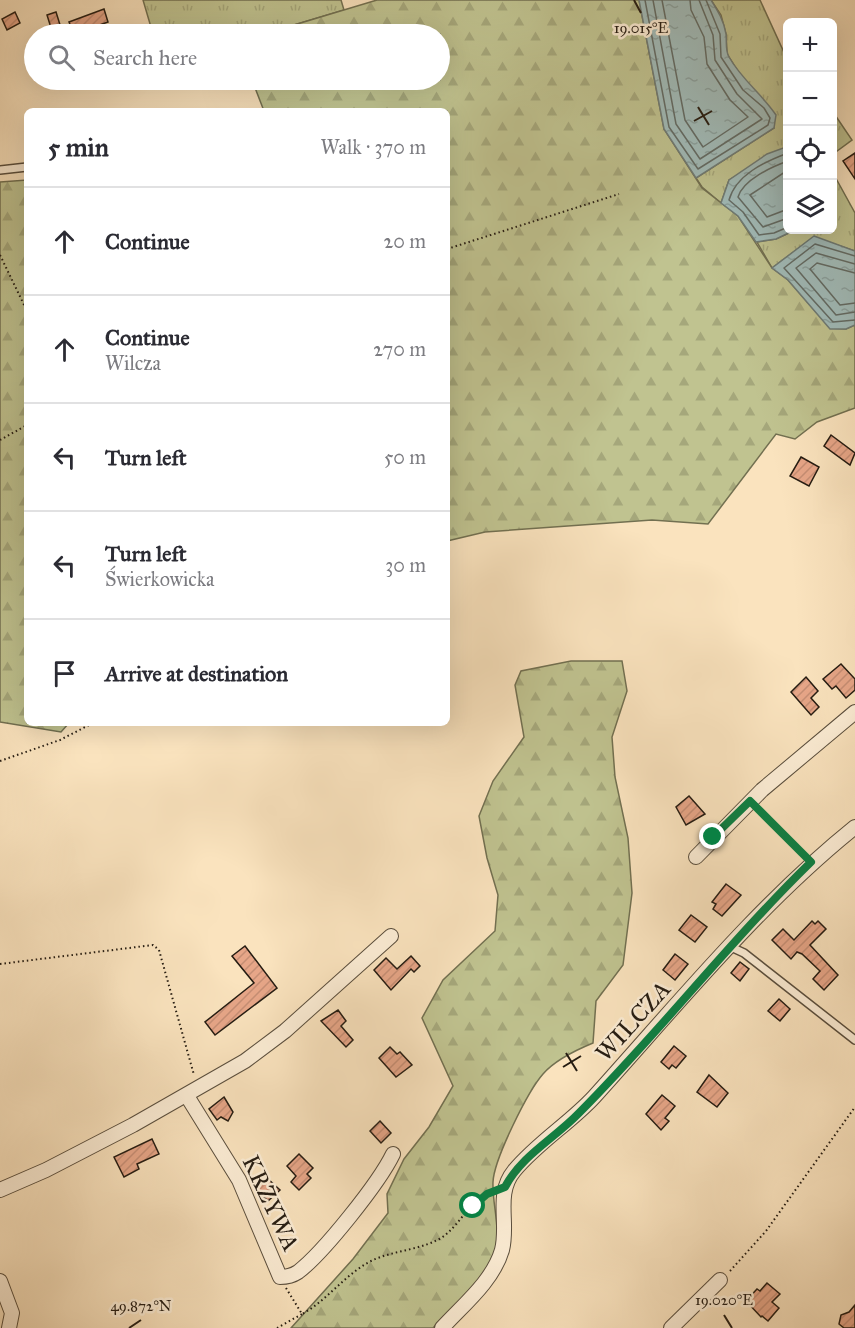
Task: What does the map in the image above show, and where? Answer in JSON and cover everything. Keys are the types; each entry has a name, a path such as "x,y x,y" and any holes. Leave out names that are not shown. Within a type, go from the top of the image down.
{"street":[{"path":"696,857 750,801 855,712"},
{"name":"WILCZA","path":"505,1187 513,1172 578,1115 773,899 811,862 855,826"},
{"path":"0,1190 46,1170 193,1093 273,1041 391,936"},
{"name":"KRZYWA","path":"193,1093 240,1180 280,1277 288,1277 305,1266 352,1213 393,1154"},
{"path":"442,1328 487,1279 496,1264 502,1248 505,1187"},
{"path":"671,1328 720,1280"},
{"path":"0,1281 11,1304 9,1328"}],"lane":[{"path":"0,170 24,167"},
{"path":"731,947 744,953 855,1040"}],"path":[{"path":"450,248 619,194"},
{"path":"0,255 24,305"},
{"path":"0,440 24,427"},
{"path":"0,761 60,740 87,726"},
{"path":"750,801 811,862"},
{"path":"0,964 153,945 159,950 193,1093"},
{"path":"720,1280 766,1231 855,1107"},
{"path":"277,1328 315,1307 351,1273 372,1260 438,1240 487,1194 505,1187"},
{"path":"280,1277 302,1314"}],"green space":[{"path":"143,0 341,0 344,10 297,24 150,24"},
{"path":"377,0 639,0 664,129 702,188 738,216 772,268 788,280 830,328 846,329 855,325 855,408 817,422 795,439 776,434 708,524 652,520 485,532 450,540 450,108 263,108 256,90 450,90 450,24 297,24"},
{"path":"711,0 760,0 783,50 783,149 729,180 721,203 702,187 696,178 774,128 727,54 726,34 721,15"},
{"path":"837,118 852,140 837,151"},
{"path":"24,180 24,726 0,722 0,182"},
{"path":"837,180 855,213 855,251 814,237 772,268 757,242 776,239 787,234 837,234"},
{"path":"571,661 622,661 627,691 612,737 615,777 628,838 632,893 623,965 596,1001 593,1043 553,1064 529,1095 505,1142 495,1171 493,1191 497,1236 494,1254 476,1283 433,1328 291,1328 353,1259 388,1213 387,1194 404,1159 429,1127 453,1086 422,1018 443,980 495,931 498,895 487,858 479,816 493,781 524,737 515,685 521,671"},
{"path":"24,726 66,726 61,732"}],"water":[{"path":"639,0 711,0 724,25 729,57 776,115 774,128 696,178 664,129"},
{"path":"783,148 783,234 787,234 776,239 756,242 738,216 721,203 729,180 767,154"},
{"path":"814,236 855,251 855,325 846,329 830,329 788,280 772,268"}],"building":[{"path":"104,9 108,22 70,24 69,22"},
{"path":"15,12 20,23 7,30 2,19"},
{"path":"56,12 60,24 50,24 47,15"},
{"path":"855,153 855,179 843,161"},
{"path":"831,435 855,453 850,465 824,446"},
{"path":"801,457 819,467 809,486 790,476"},
{"path":"841,664 855,679 855,690 846,698 836,686 832,689 823,679"},
{"path":"806,677 818,691 811,698 819,707 811,715 791,692"},
{"path":"689,796 705,814 686,825 676,807"},
{"path":"726,884 741,895 722,916 713,909 716,904 712,902"},
{"path":"691,915 707,927 695,942 679,930"},
{"path":"812,921 815,924 818,921 826,929 810,945 838,975 824,990 813,979 820,971 802,954 797,952 791,959 772,940 783,929 794,940"},
{"path":"245,946 277,988 215,1035 205,1022 254,983 232,956"},
{"path":"675,954 688,964 675,980 663,970"},
{"path":"411,956 420,966 414,972 411,969 391,990 374,970 386,958 397,969"},
{"path":"740,962 749,969 740,981 731,973"},
{"path":"779,999 790,1009 780,1021 768,1011"},
{"path":"338,1010 346,1021 341,1026 353,1040 346,1047 321,1021"},
{"path":"674,1046 686,1056 676,1068 672,1065 669,1069 661,1062"},
{"path":"390,1047 397,1054 400,1052 412,1065 396,1077 379,1058"},
{"path":"709,1075 728,1093 717,1107 697,1092"},
{"path":"662,1095 675,1106 665,1118 669,1121 661,1130 646,1114"},
{"path":"224,1097 233,1112 228,1121 221,1117 217,1120 209,1109"},
{"path":"380,1121 391,1133 381,1143 370,1131"},
{"path":"152,1139 159,1154 137,1164 139,1169 124,1177 114,1157"},
{"path":"299,1154 313,1168 307,1174 311,1178 299,1190 291,1182 296,1176 287,1166"},
{"path":"267,1178 280,1190 268,1201 256,1189"},
{"path":"767,1283 780,1294 772,1302 779,1308 768,1321 746,1301 757,1289 760,1291"},
{"path":"855,1305 855,1328 844,1328 839,1324 841,1315 849,1312"}],"route":[{"path":"473,1206 487,1194 505,1187 513,1172 526,1158 578,1115 773,899 811,862 750,801 713,837"}]}
